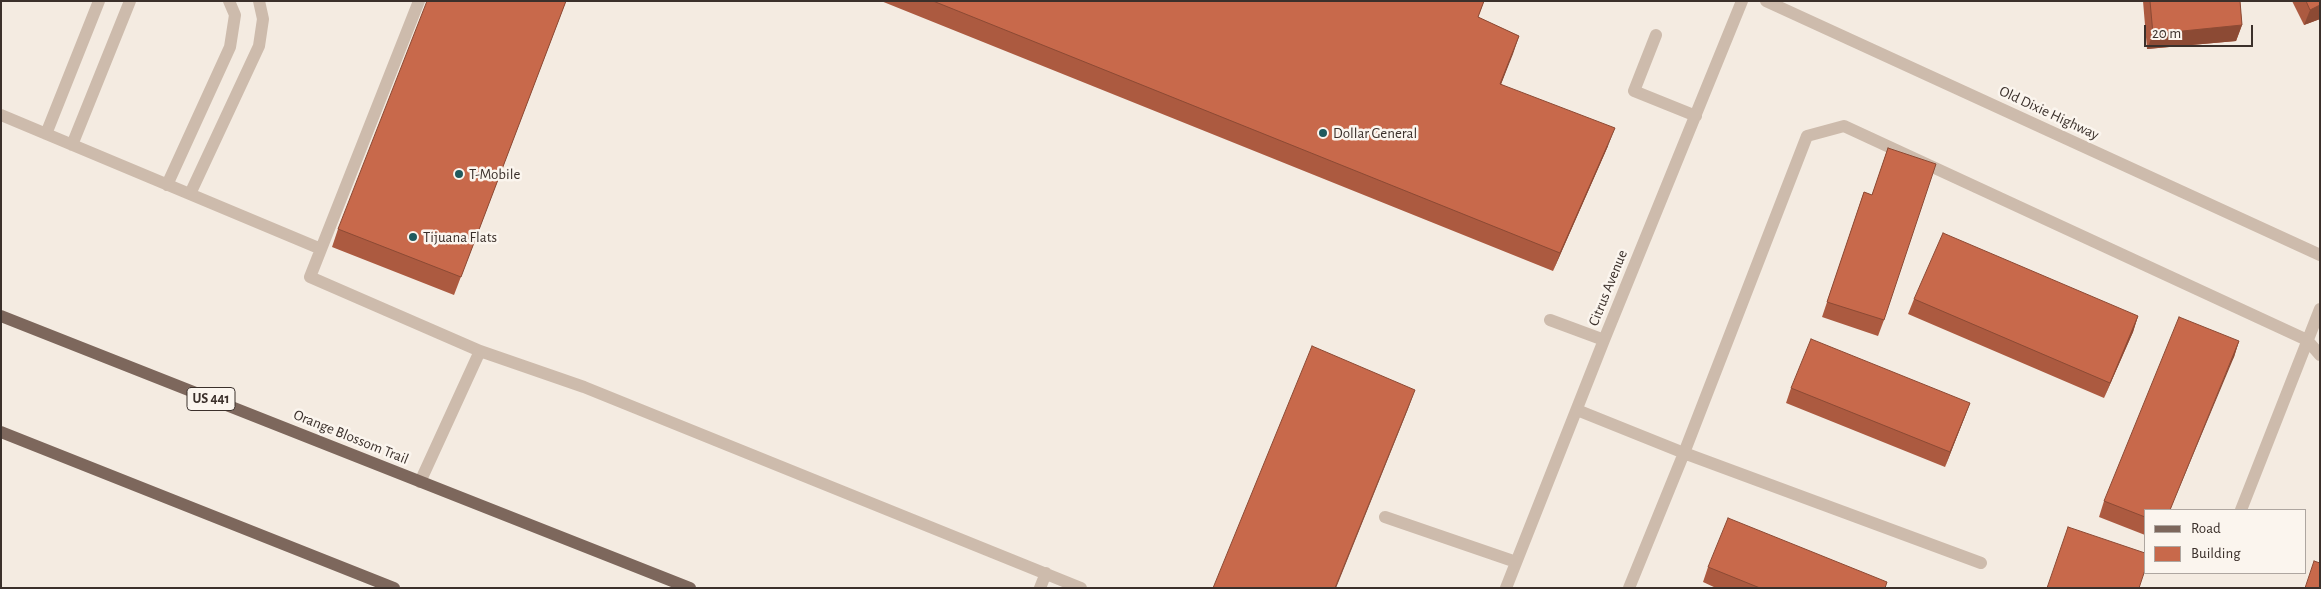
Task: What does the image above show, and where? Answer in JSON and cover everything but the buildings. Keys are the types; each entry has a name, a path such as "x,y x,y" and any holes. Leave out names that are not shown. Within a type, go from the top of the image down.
{"main road":[{"name":"Orange Blossom Trail","path":"1,316 690,588"},
{"path":"1,432 394,588"}],"street":[{"path":"46,134 99,1"},
{"path":"72,145 130,1"},
{"path":"167,185 230,47 235,15 229,1"},
{"path":"190,194 259,46 263,19 259,1"},
{"path":"419,1 310,276 480,351 584,387 1081,588"},
{"name":"Citrus Avenue","path":"1506,588 1604,340 1742,1"},
{"name":"Old Dixie Highway","path":"1766,1 2320,255"},
{"path":"1656,35 1634,91 1696,116"},
{"path":"1,115 321,249"},
{"path":"1628,588 1684,453 1807,136 1844,126 2307,340 2320,355"},
{"path":"2241,509 2320,309"},
{"path":"1550,320 1604,340"},
{"path":"420,482 480,351"},
{"path":"1577,410 1684,453 1981,563"},
{"path":"1385,517 1516,562"},
{"path":"1040,588 1046,573"}],"place":[{"name":"Dollar General","path":"1323,133"},
{"name":"T-Mobile","path":"459,174"},
{"name":"Tijuana Flats","path":"413,237"}]}
